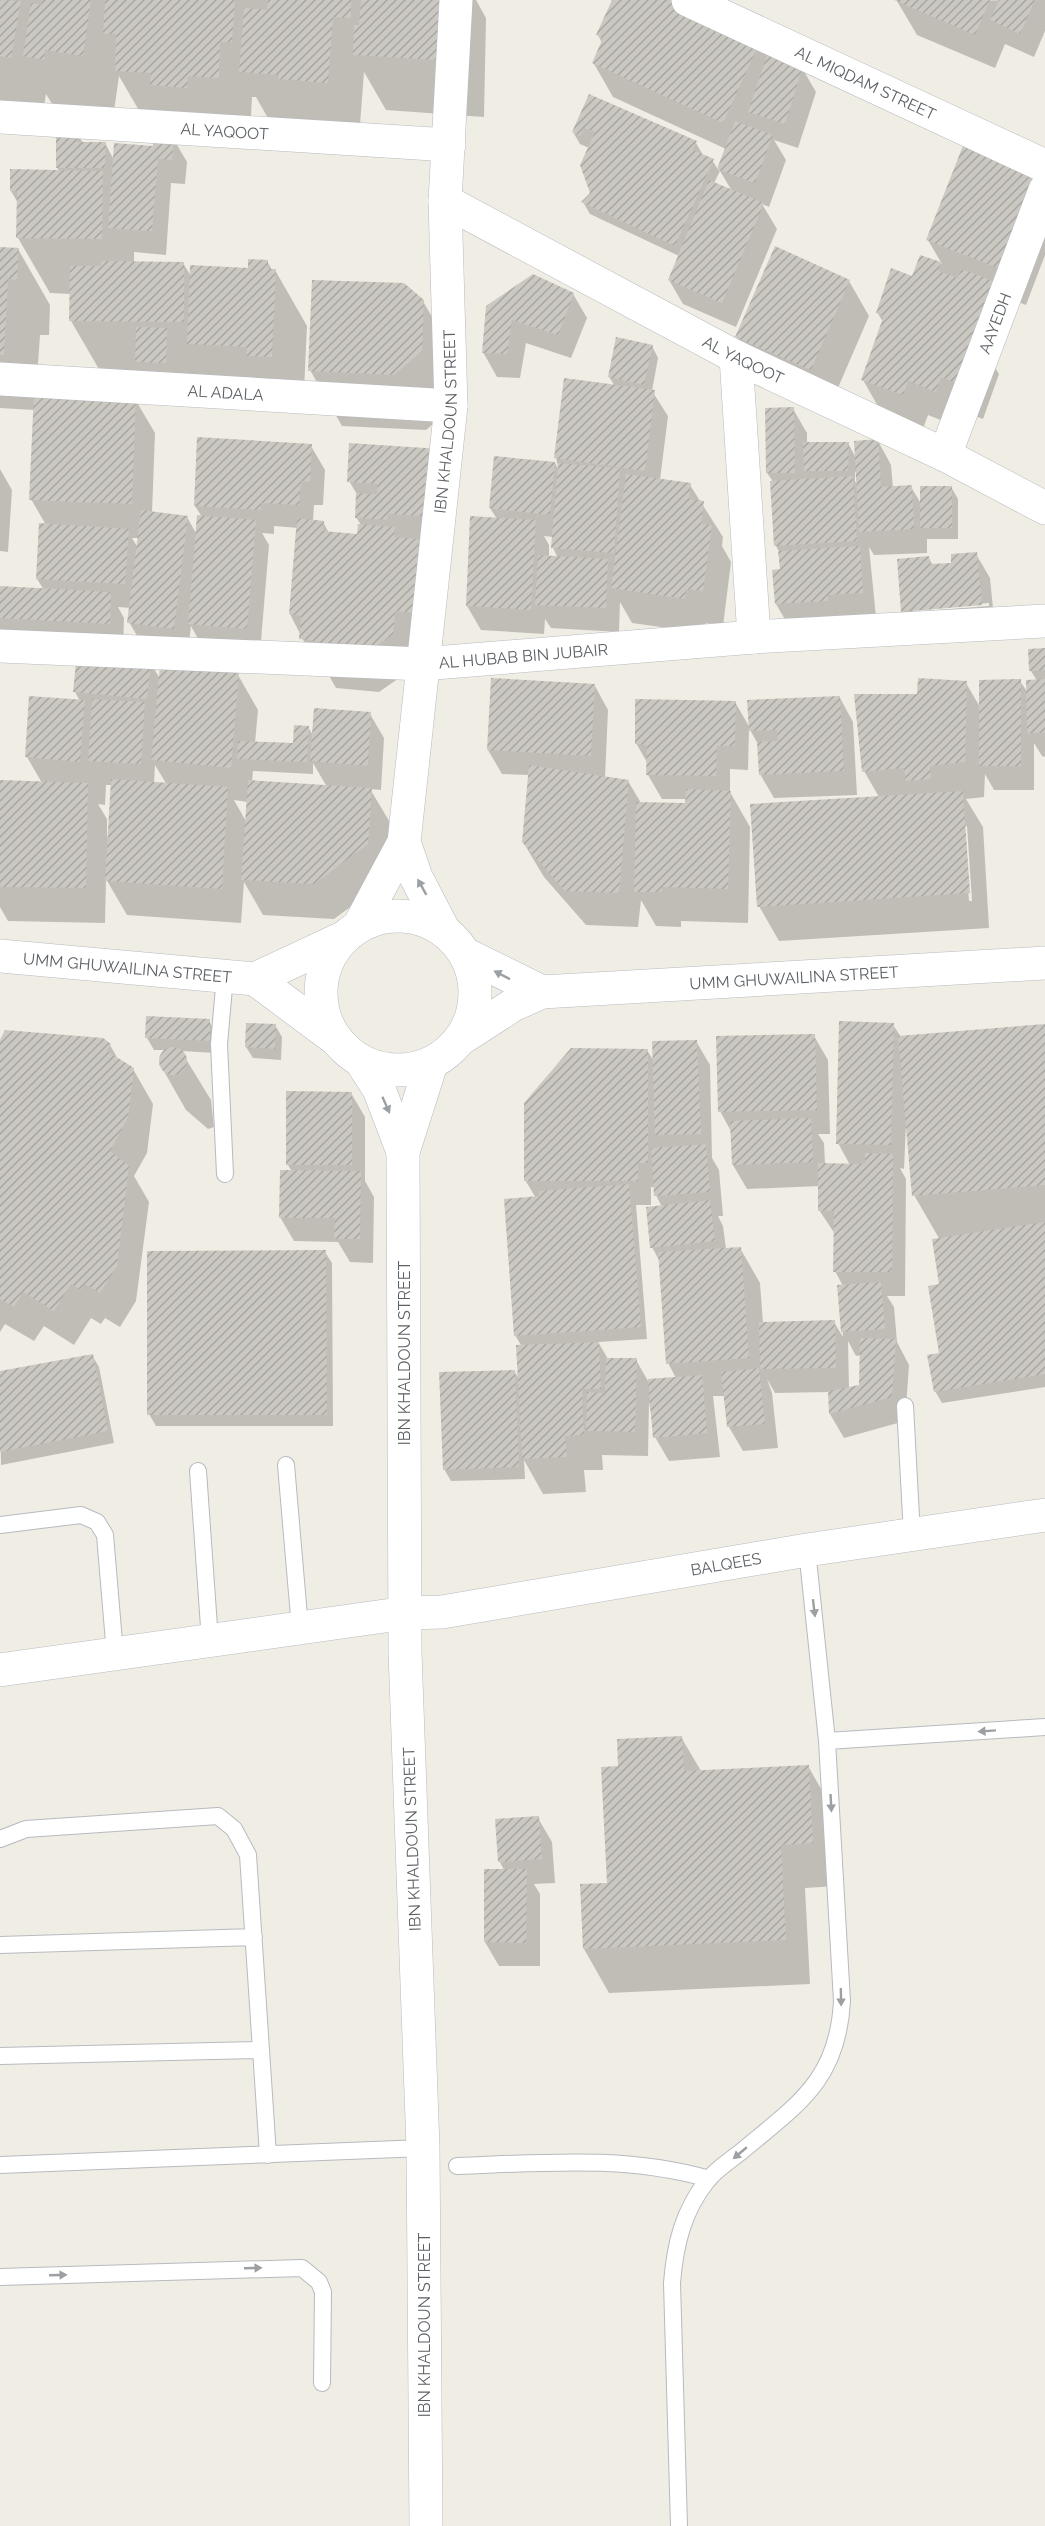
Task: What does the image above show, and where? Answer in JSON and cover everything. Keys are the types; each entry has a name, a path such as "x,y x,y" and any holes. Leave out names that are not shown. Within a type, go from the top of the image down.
{"street":[{"name":"IBN KHALDOUN STREET","path":"352,931 404,842 451,406 445,201 456,0"},
{"name":"AL MIQDAM STREET","path":"688,0 1045,166"},
{"name":"AL YAQOOT","path":"0,117 449,145"},
{"name":"AAYEDH","path":"945,455 1045,190"},
{"name":"AL YAQOOT","path":"445,201 736,357 945,455 1045,508"},
{"path":"736,357 754,637"},
{"name":"AL ADALA","path":"0,379 451,406"},
{"name":"AL HUBAB BIN JUBAIR","path":"0,646 422,664 754,637 1045,621"},
{"name":"IBN KHALDOUN STREET","path":"404,842 416,877 454,942"},
{"path":"388,916 417,918 454,942 474,982 473,1011 462,1038 448,1053 431,1064 395,1071 361,1061 334,1037 323,1012 321,985 328,959 352,931 388,916"},
{"name":"UMM GHUWAILINA STREET","path":"0,956 240,977 352,931"},
{"name":"UMM GHUWAILINA STREET","path":"454,942 542,992"},
{"name":"UMM GHUWAILINA STREET","path":"462,1038 513,1005 542,992 1045,963"},
{"name":"UMM GHUWAILINA STREET","path":"240,977 334,1037"},
{"name":"IBN KHALDOUN STREET","path":"361,1061 379,1089 403,1152"},
{"name":"IBN KHALDOUN STREET","path":"426,2526 423,2148 406,1613 403,1152 410,1121 431,1064"},
{"name":"BALQEES","path":"0,1670 406,1613 442,1612 807,1550 1045,1515"}],"lane":[{"path":"225,1174 219,1044 240,977"},
{"path":"904,1406 912,1535"},
{"path":"286,1465 300,1628"},
{"path":"198,1471 210,1641"},
{"path":"0,1525 81,1515 98,1522 105,1535 115,1654"},
{"path":"679,2526 672,2273 681,2227 693,2202 709,2179 798,2104 814,2087 836,2046 842,2001 827,1741 807,1550"},
{"path":"827,1741 1045,1727"},
{"path":"0,1839 26,1829 218,1816 234,1829 248,1855 268,2155"},
{"path":"0,1945 254,1937"},
{"path":"0,2056 261,2050"},
{"path":"0,2165 423,2148"},
{"path":"457,2166 610,2161 656,2166 709,2179"},
{"path":"0,2277 302,2268 319,2282 323,2292 322,2383"}],"building":[{"path":"0,0 21,1 11,58 0,56"},
{"path":"42,0 91,0 83,56 45,50 44,60 23,56 31,3 41,5"},
{"path":"105,0 235,0 232,42 220,42 219,78 188,76 187,88 150,85 151,73 115,71 116,34 103,34"},
{"path":"268,0 351,0 351,18 333,17 328,83 278,79 279,75 239,72 244,8 267,10"},
{"path":"361,0 453,0 453,61 353,55 354,25 359,25"},
{"path":"612,0 686,0 763,35 723,123 592,63 603,38 596,35"},
{"path":"894,0 990,0 975,35"},
{"path":"999,0 1035,0 1020,34 990,20"},
{"path":"767,55 803,66 785,124 748,112"},
{"path":"589,94 697,141 693,150 714,159 675,246 581,202 590,193 580,165 595,132 584,128 580,136 572,132"},
{"path":"735,121 773,135 755,183 717,169"},
{"path":"56,130 77,131 77,142 106,142 105,168 56,168"},
{"path":"154,135 174,136 172,160 158,159 152,231 108,228 114,143 153,146"},
{"path":"966,138 1045,169 1006,271 926,240"},
{"path":"10,169 103,171 102,239 16,238 17,191 10,191"},
{"path":"709,180 764,203 722,303 668,280"},
{"path":"775,246 850,280 811,370 735,337"},
{"path":"0,247 19,248 17,280 8,279 4,355 0,355"},
{"path":"920,255 941,262 938,271 958,278 961,269 993,281 972,336 963,385 941,377 936,392 908,381 903,395 861,380 884,315 876,313 891,268 912,276"},
{"path":"248,259 268,260 268,269 276,269 272,357 246,356 247,347 187,344 190,265 248,268"},
{"path":"101,261 184,262 184,322 69,321 70,266 101,266"},
{"path":"533,274 574,293 558,335 512,320 507,354 482,353 486,306"},
{"path":"312,280 404,283 424,300 422,351 394,375 308,371"},
{"path":"136,327 167,328 166,363 135,362"},
{"path":"616,337 653,345 644,385 608,377"},
{"path":"564,378 655,390 645,471 554,458"},
{"path":"34,393 136,397 132,504 29,500"},
{"path":"794,407 795,473 766,473 765,408"},
{"path":"197,437 312,444 310,482 301,481 299,505 261,503 261,510 194,506"},
{"path":"878,439 881,487 912,485 914,529 859,532 854,441"},
{"path":"803,442 849,442 848,471 804,471"},
{"path":"349,443 440,449 436,517 388,514 387,520 355,518 356,493 377,494 377,484 347,482"},
{"path":"494,456 555,462 550,515 489,508"},
{"path":"558,463 620,468 614,553 551,548"},
{"path":"626,474 691,483 689,499 704,501 701,524 712,525 703,591 686,589 685,599 611,588"},
{"path":"853,476 857,541 774,546 770,481"},
{"path":"920,486 952,486 952,528 920,528"},
{"path":"141,510 188,516 174,629 127,623"},
{"path":"197,515 256,520 247,629 188,624"},
{"path":"470,516 536,520 531,610 466,606"},
{"path":"297,518 324,521 323,531 357,534 358,524 395,527 394,537 429,540 423,614 395,611 393,635 358,657 314,653 315,641 299,639 301,616 289,614"},
{"path":"39,523 129,529 125,584 36,579"},
{"path":"860,546 863,593 828,595 828,601 775,604 772,570 780,569 778,551"},
{"path":"977,552 982,605 901,612 897,559 929,556 930,564 951,563 951,554"},
{"path":"538,555 608,559 606,608 535,605"},
{"path":"0,586 111,592 110,624 0,618"},
{"path":"1045,648 1045,670 1029,671 1028,649"},
{"path":"77,653 151,661 147,699 73,692"},
{"path":"160,666 239,673 231,768 151,760"},
{"path":"491,678 595,684 591,756 487,750"},
{"path":"918,678 967,681 965,762 930,766 931,779 906,781 904,768 862,772 854,694 917,694"},
{"path":"1021,679 1021,766 979,766 979,680"},
{"path":"1045,679 1045,733 1027,733 1026,680"},
{"path":"29,696 85,700 80,762 25,757"},
{"path":"840,696 844,771 759,775 757,742 778,741 777,730 749,731 747,700"},
{"path":"92,699 145,702 141,764 88,761"},
{"path":"635,699 736,701 735,746 717,746 716,776 646,775 647,745 635,744"},
{"path":"314,708 371,712 368,766 310,761"},
{"path":"294,725 309,726 307,762 237,759 238,741 293,743"},
{"path":"529,765 629,780 619,893 565,891 522,842"},
{"path":"111,779 228,787 222,889 105,881"},
{"path":"0,780 88,783 86,888 0,887"},
{"path":"248,780 372,788 368,844 314,884 241,880"},
{"path":"686,789 731,791 728,889 662,887 662,892 634,892 636,802 685,803"},
{"path":"963,791 970,893 757,907 750,804"},
{"path":"146,1016 210,1019 210,1041 145,1038"},
{"path":"839,1021 894,1023 891,1145 836,1144"},
{"path":"246,1023 276,1024 275,1049 245,1047"},
{"path":"1045,1024 1045,1185 912,1196 898,1036"},
{"path":"5,1030 103,1038 111,1044 107,1051 134,1068 128,1117 110,1151 129,1166 117,1266 100,1293 85,1284 81,1290 71,1284 54,1311 23,1292 14,1307 0,1299 0,1040"},
{"path":"815,1034 817,1110 718,1112 716,1036"},
{"path":"697,1040 701,1134 655,1135 652,1041"},
{"path":"173,1047 183,1051 187,1061 183,1071 173,1075 163,1071 159,1061 163,1051"},
{"path":"571,1048 648,1049 648,1163 638,1163 638,1181 524,1181 524,1103"},
{"path":"286,1091 352,1092 352,1165 286,1165"},
{"path":"811,1118 813,1162 732,1165 730,1121"},
{"path":"706,1144 710,1192 654,1196 651,1148"},
{"path":"865,1153 893,1154 892,1272 833,1272 834,1211 818,1211 818,1163 865,1164"},
{"path":"280,1170 361,1171 360,1239 334,1239 335,1218 279,1218"},
{"path":"629,1184 641,1327 514,1336 504,1199 539,1196 539,1191"},
{"path":"710,1200 715,1241 650,1248 646,1207"},
{"path":"1045,1222 1045,1374 934,1392 927,1355 939,1353 928,1286 939,1284 932,1239"},
{"path":"741,1247 749,1358 666,1364 658,1252"},
{"path":"326,1250 327,1415 147,1415 147,1251"},
{"path":"881,1282 885,1329 841,1332 837,1285"},
{"path":"835,1320 836,1368 760,1369 759,1322"},
{"path":"860,1338 896,1339 892,1397 829,1414 828,1391 859,1385"},
{"path":"599,1342 601,1389 582,1389 584,1435 565,1436 567,1457 522,1459 516,1345"},
{"path":"93,1354 108,1431 0,1452 0,1371"},
{"path":"606,1358 637,1358 635,1432 586,1431 587,1392 605,1393"},
{"path":"759,1368 765,1424 727,1427 721,1372"},
{"path":"515,1370 519,1467 443,1470 439,1372"},
{"path":"702,1375 707,1433 653,1438 648,1379"},
{"path":"682,1736 684,1771 809,1765 813,1843 781,1845 786,1940 583,1949 580,1884 607,1883 601,1767 618,1766 617,1739"},
{"path":"539,1816 542,1859 498,1862 495,1819"},
{"path":"484,1869 527,1869 526,1943 484,1942"}]}
